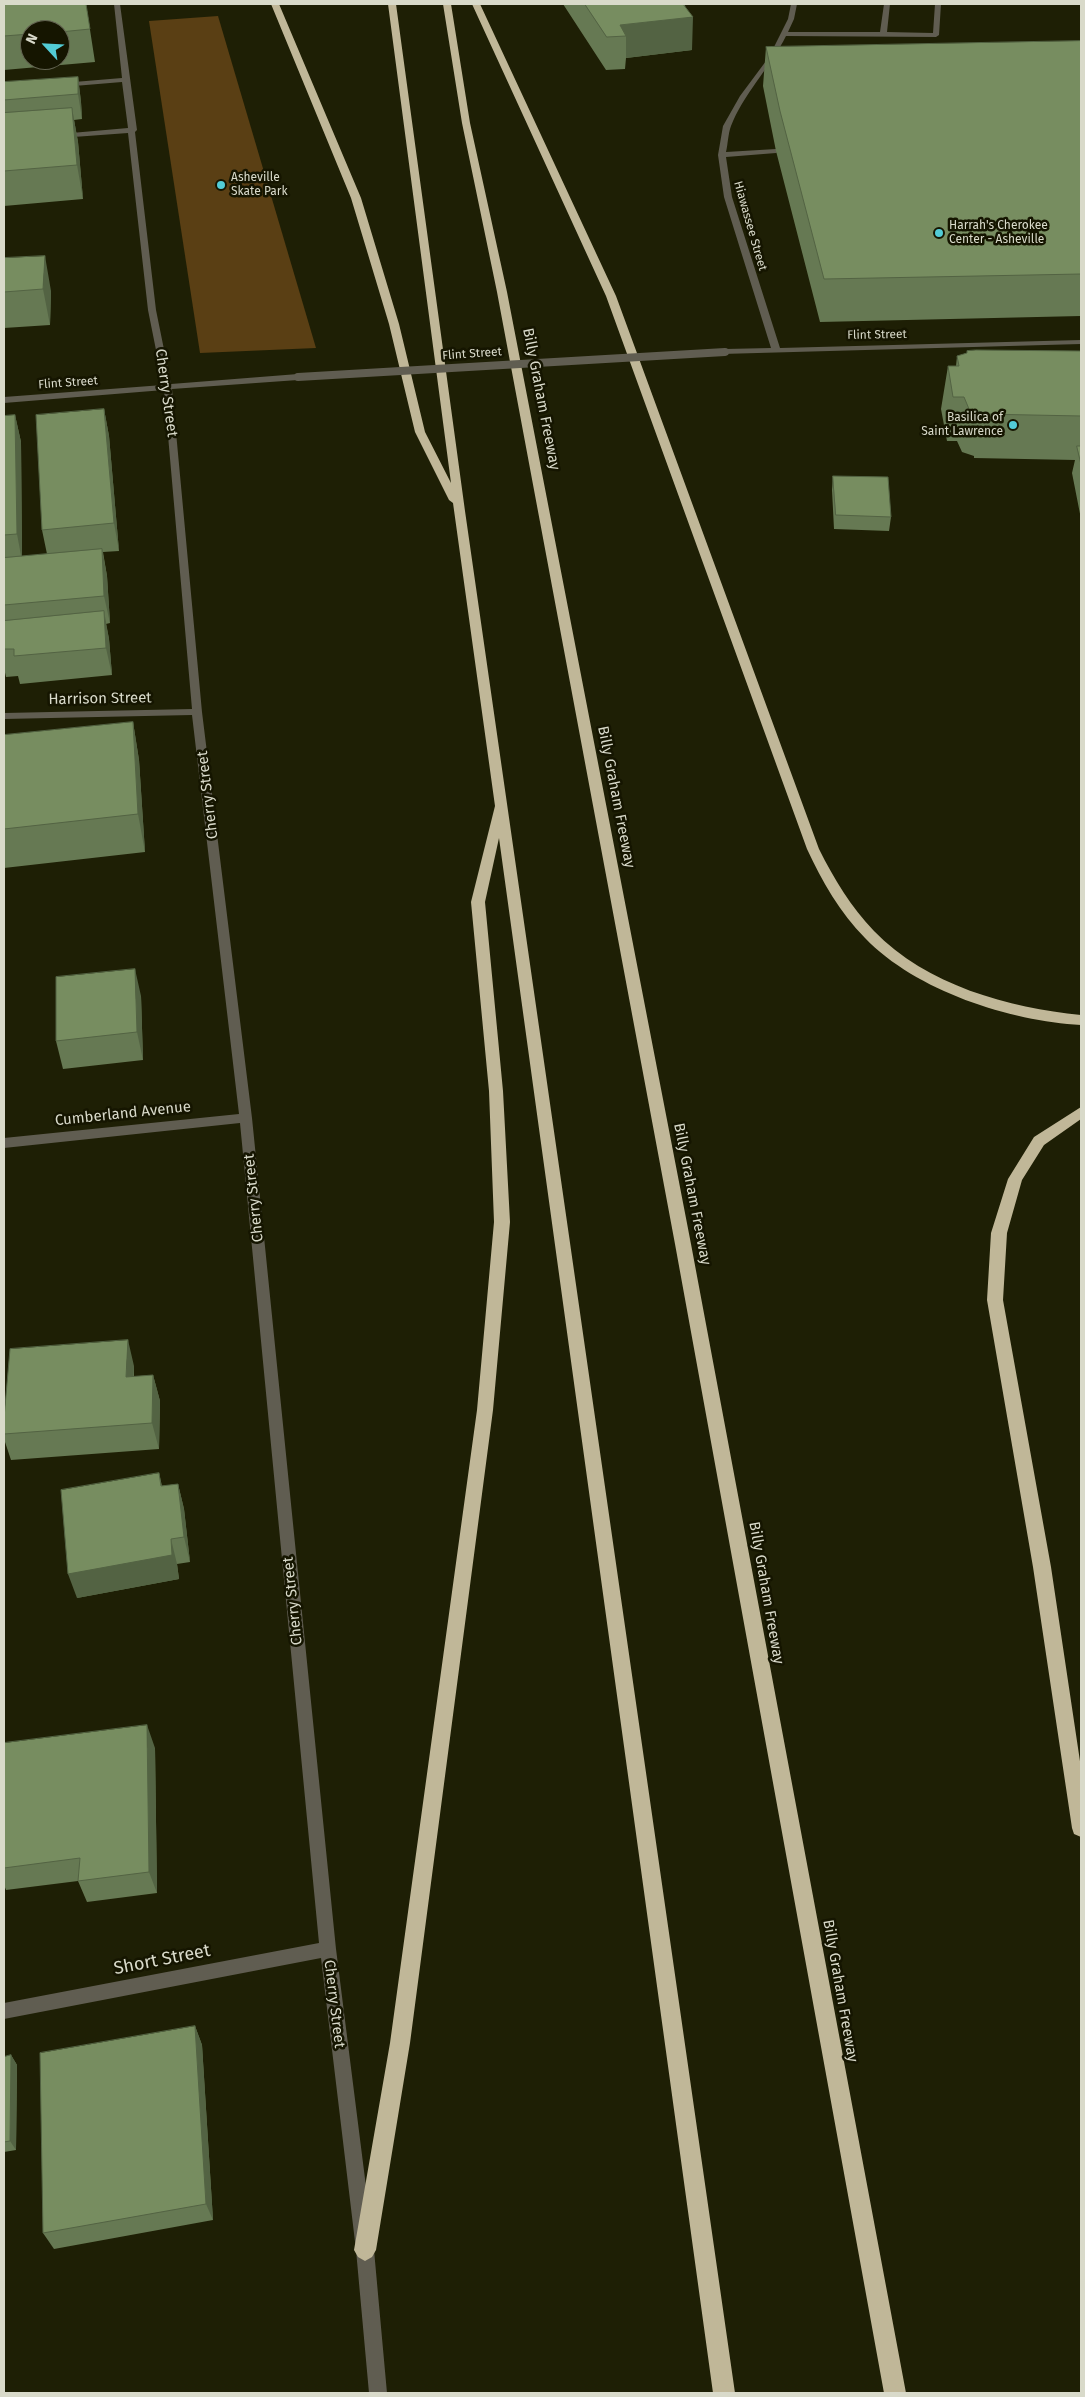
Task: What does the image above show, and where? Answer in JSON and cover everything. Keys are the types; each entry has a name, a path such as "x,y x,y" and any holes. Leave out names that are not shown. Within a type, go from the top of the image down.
{"highway":[{"path":"275,4 356,198 394,324 420,432 460,511"},
{"path":"392,4 460,511 724,2393"},
{"name":"Billy Graham Freeway","path":"447,4 466,123 504,301 684,1254 895,2393"},
{"path":"476,4 611,296 813,848 831,886 880,945 920,973 974,997 1016,1010 1081,1020"},
{"path":"365,2250 400,2043 485,1410 502,1222 496,1091 478,902 502,800"},
{"path":"1081,1112 1039,1141 1015,1179 999,1233 995,1300 1042,1567 1081,1828"}],"street":[{"name":"Cherry Street","path":"117,4 133,130 152,310 168,388 197,712 246,1118 328,1949 365,2250 378,2393"},
{"name":"Hiawassee Street","path":"776,350 728,197 722,155 727,126 744,96 772,57 791,19 794,4"},
{"path":"882,34 887,4"},
{"path":"784,34 936,35 938,4"},
{"path":"52,85 127,80"},
{"path":"53,137 133,130"},
{"path":"722,155 776,151"},
{"name":"Flint Street","path":"4,400 298,377 726,352 1081,343"},
{"name":"Harrison Street","path":"4,716 197,712"},
{"name":"Cumberland Avenue","path":"4,1143 246,1118"},
{"name":"Short Street","path":"4,2010 328,1949"}],"shaded area":[{"name":"Asheville Skate Park","path":"218,16 316,348 200,353 149,21"}],"building":[{"path":"86,4 90,29 70,31 70,20 20,20 20,35 4,36 4,5"},
{"path":"585,4 683,4 693,17 620,25 626,36 607,37"},
{"name":"Harrah's Cherokee Center - Asheville","path":"1081,41 1081,274 824,279 780,111 766,47"},
{"path":"78,77 78,94 4,100 4,82"},
{"path":"72,108 77,165 4,171 4,113"},
{"path":"45,256 43,289 4,292 4,258"},
{"path":"967,351 1081,351 1081,416 982,414 982,412 969,409 964,397 953,397 948,366 959,366 957,356 967,353"},
{"path":"104,409 114,523 42,530 36,415"},
{"path":"15,415 17,534 4,535 4,416"},
{"path":"1077,446 1081,446 1081,464"},
{"path":"833,476 888,477 891,517 836,515"},
{"path":"102,549 104,596 4,605 4,558"},
{"path":"104,611 106,648 14,656 14,649 4,649 4,621"},
{"path":"133,722 138,814 4,829 4,735"},
{"path":"135,969 137,1032 56,1041 56,977"},
{"path":"128,1340 126,1377 153,1375 152,1423 4,1434 10,1349"},
{"path":"159,1473 161,1486 178,1484 184,1537 171,1539 172,1555 68,1574 61,1490"},
{"path":"147,1725 149,1872 78,1881 80,1858 4,1868 4,1743"},
{"path":"195,2026 206,2204 43,2233 40,2053"},
{"path":"11,2055 10,2141 4,2142 4,2057"}],"place":[{"name":"Asheville Skate Park","path":"221,185"},
{"name":"Harrah's Cherokee Center - Asheville","path":"939,233"},
{"name":"Basilica of Saint Lawrence","path":"1013,425"}]}
